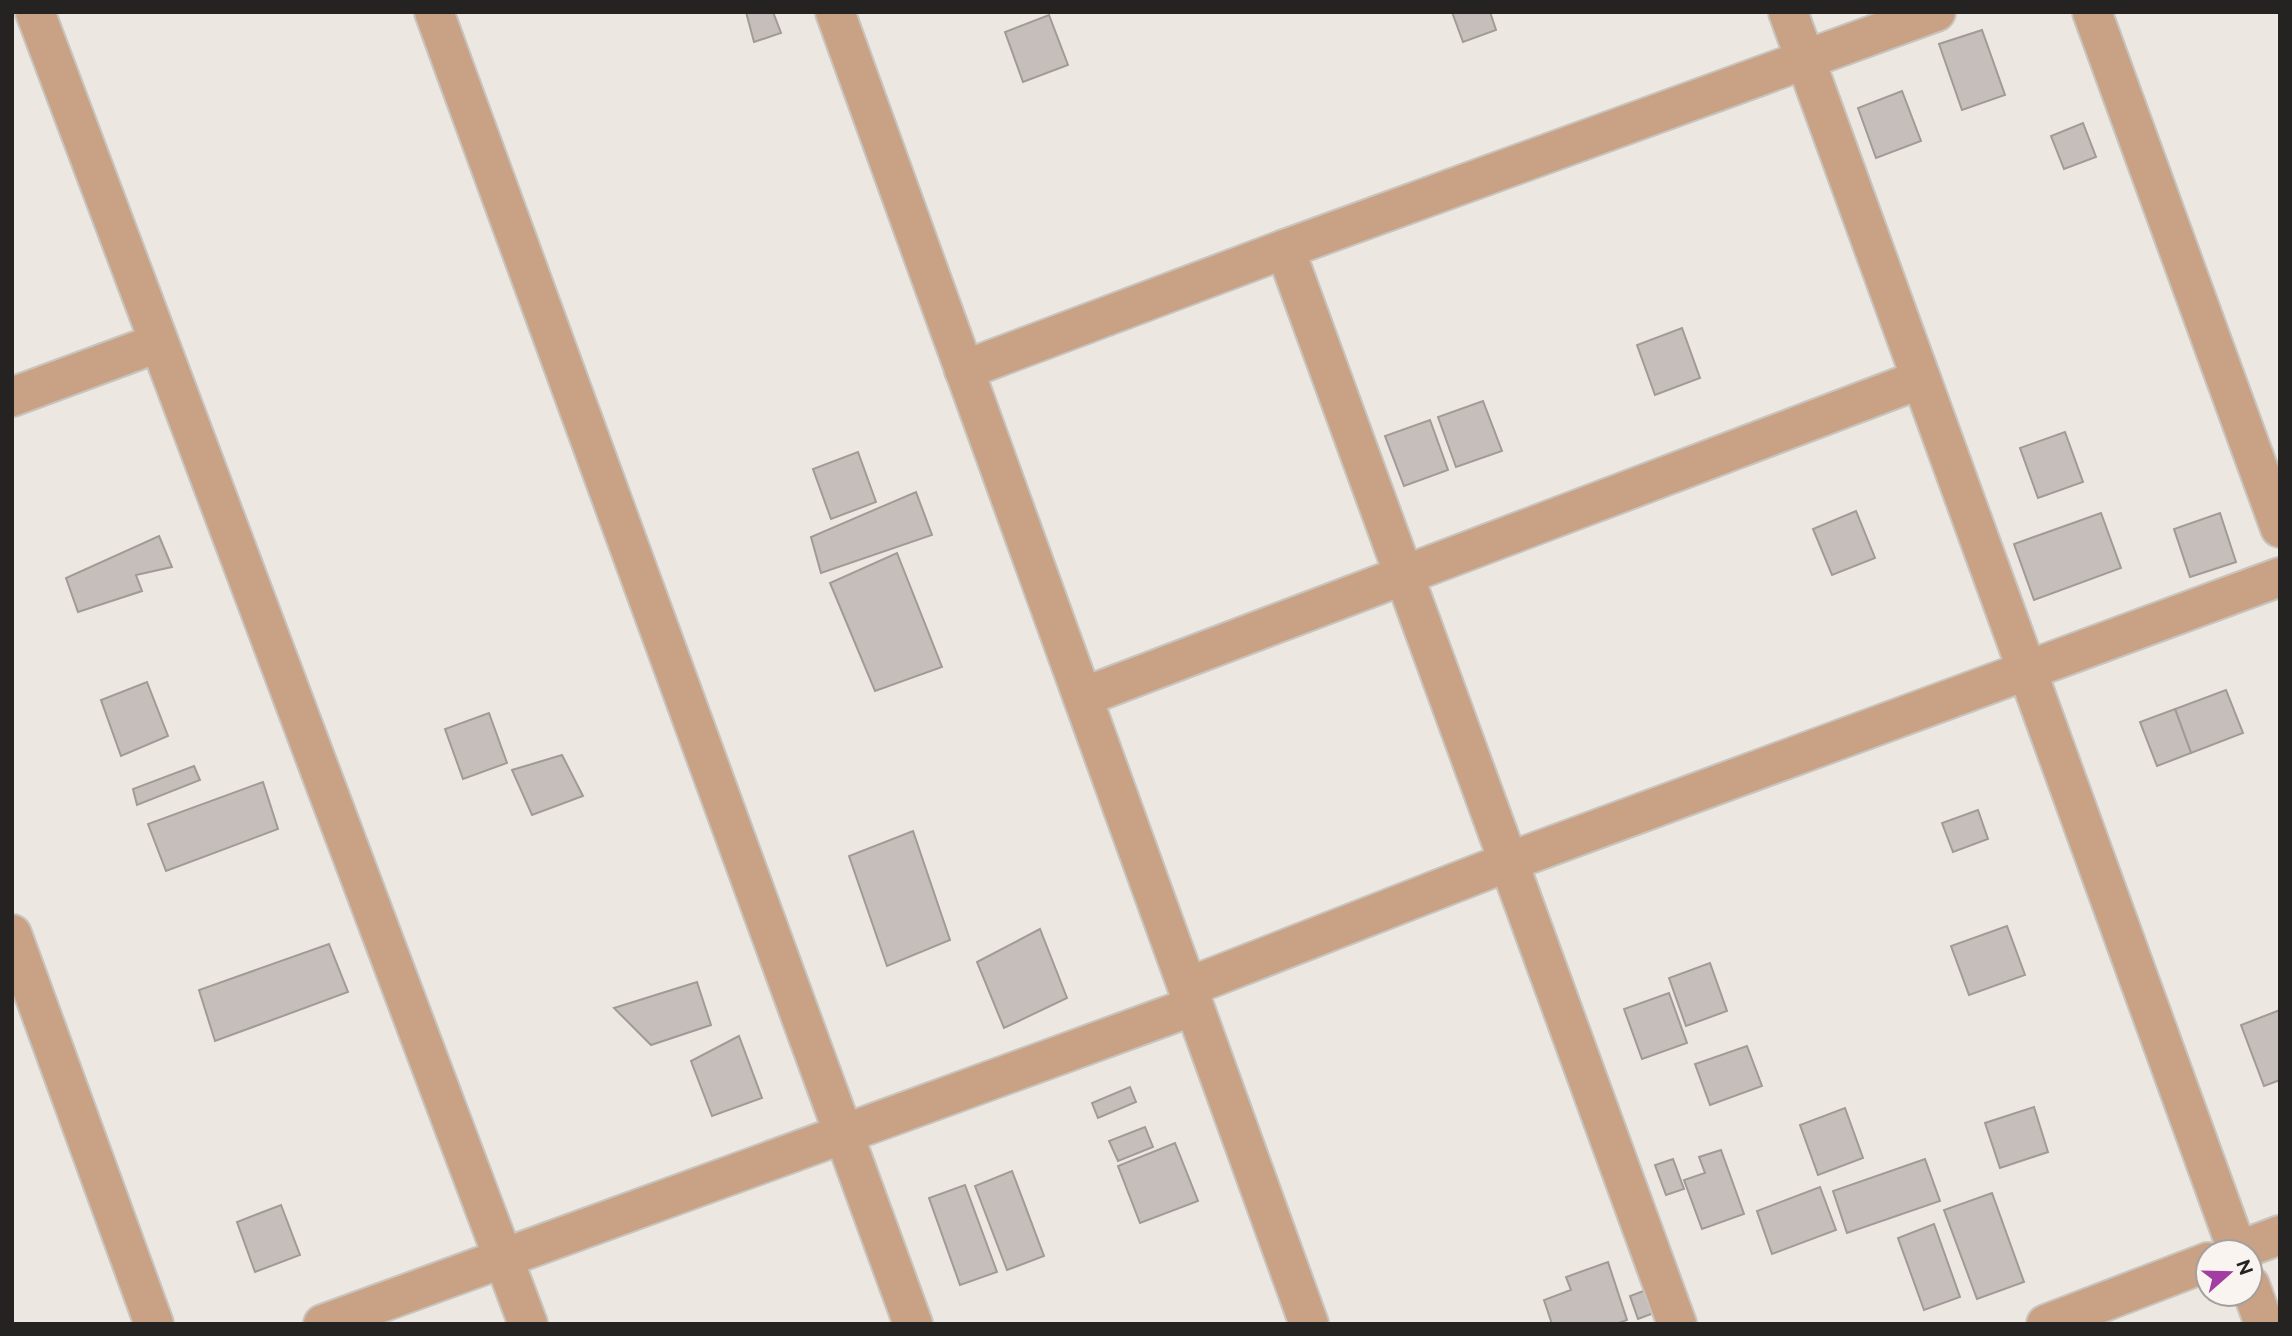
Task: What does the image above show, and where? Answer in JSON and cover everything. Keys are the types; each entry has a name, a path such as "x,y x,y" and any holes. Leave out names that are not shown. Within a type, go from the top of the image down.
{"street":[{"path":"35,12 528,1324"},
{"path":"435,12 913,1324"},
{"path":"835,12 1310,1324"},
{"path":"1788,12 2027,670 2226,1238"},
{"path":"964,370 1285,249 1936,12"},
{"path":"2092,12 2280,528"},
{"path":"1285,249 1677,1324"},
{"path":"12,397 158,343"},
{"path":"1083,697 1921,379"},
{"path":"323,1324 843,1133 1191,996 1508,862 2280,576"},
{"path":"12,934 154,1324"},
{"path":"2264,1244 2280,1235"},
{"path":"2046,1324 2194,1274"},
{"path":"2256,1308 2264,1324"}],"building":[{"path":"746,12 773,12 781,33 754,42"},
{"path":"1452,12 1490,12 1496,30 1463,42"},
{"path":"1049,15 1068,65 1023,82 1005,32"},
{"path":"1982,30 2005,95 1962,110 1939,44"},
{"path":"1902,91 1921,141 1876,158 1858,108"},
{"path":"2083,123 2096,157 2064,169 2051,136"},
{"path":"1682,328 1700,378 1655,395 1637,345"},
{"path":"1483,401 1502,451 1456,467 1438,417"},
{"path":"1430,420 1448,470 1404,486 1385,436"},
{"path":"2065,432 2083,482 2038,498 2020,448"},
{"path":"858,452 876,502 831,519 813,469"},
{"path":"916,492 932,535 821,573 811,537"},
{"path":"1856,511 1875,558 1832,575 1813,529"},
{"path":"2101,513 2121,568 2034,600 2014,544"},
{"path":"2220,513 2236,562 2190,577 2174,529"},
{"path":"159,536 172,567 136,575 142,591 78,612 66,578"},
{"path":"897,553 942,667 875,691 830,583"},
{"path":"147,682 168,736 121,756 101,700"},
{"path":"2226,690 2243,733 2191,753 2175,709"},
{"path":"2175,709 2191,753 2157,766 2140,722"},
{"path":"489,713 507,763 463,779 445,729"},
{"path":"562,755 583,796 532,815 512,770"},
{"path":"194,766 200,780 137,805 133,789"},
{"path":"263,782 278,829 166,871 148,824"},
{"path":"1978,810 1988,839 1953,852 1942,823"},
{"path":"913,831 950,940 887,966 849,856"},
{"path":"2007,926 2025,975 1969,995 1951,946"},
{"path":"1040,929 1067,998 1004,1028 977,962"},
{"path":"329,944 348,992 215,1041 199,990"},
{"path":"1710,963 1727,1011 1686,1026 1669,978"},
{"path":"697,982 711,1025 651,1045 614,1008"},
{"path":"1669,993 1687,1043 1642,1059 1624,1009"},
{"path":"2280,1010 2280,1080 2264,1086 2241,1025"},
{"path":"739,1036 762,1098 712,1116 691,1061"},
{"path":"1747,1046 1762,1086 1710,1105 1695,1064"},
{"path":"1130,1087 1136,1102 1098,1118 1092,1103"},
{"path":"2034,1107 2048,1152 2000,1168 1985,1123"},
{"path":"1845,1108 1863,1158 1818,1175 1800,1125"},
{"path":"1145,1127 1153,1147 1118,1161 1109,1141"},
{"path":"1175,1143 1198,1201 1140,1223 1118,1166"},
{"path":"1721,1150 1744,1214 1702,1229 1684,1180 1705,1173 1699,1157"},
{"path":"1673,1159 1684,1189 1666,1195 1655,1165"},
{"path":"1925,1159 1940,1201 1847,1233 1833,1191"},
{"path":"1012,1171 1044,1256 1007,1270 975,1186"},
{"path":"965,1185 997,1272 960,1285 929,1198"},
{"path":"1820,1187 1836,1230 1772,1254 1757,1211"},
{"path":"1992,1193 2024,1282 1977,1299 1944,1210"},
{"path":"281,1205 300,1255 255,1272 237,1222"},
{"path":"1934,1224 1960,1297 1924,1310 1898,1238"},
{"path":"1608,1262 1627,1320 1616,1324 1552,1324 1544,1300 1571,1290 1566,1277"},
{"path":"1654,1287 1662,1310 1638,1319 1630,1296"}]}
